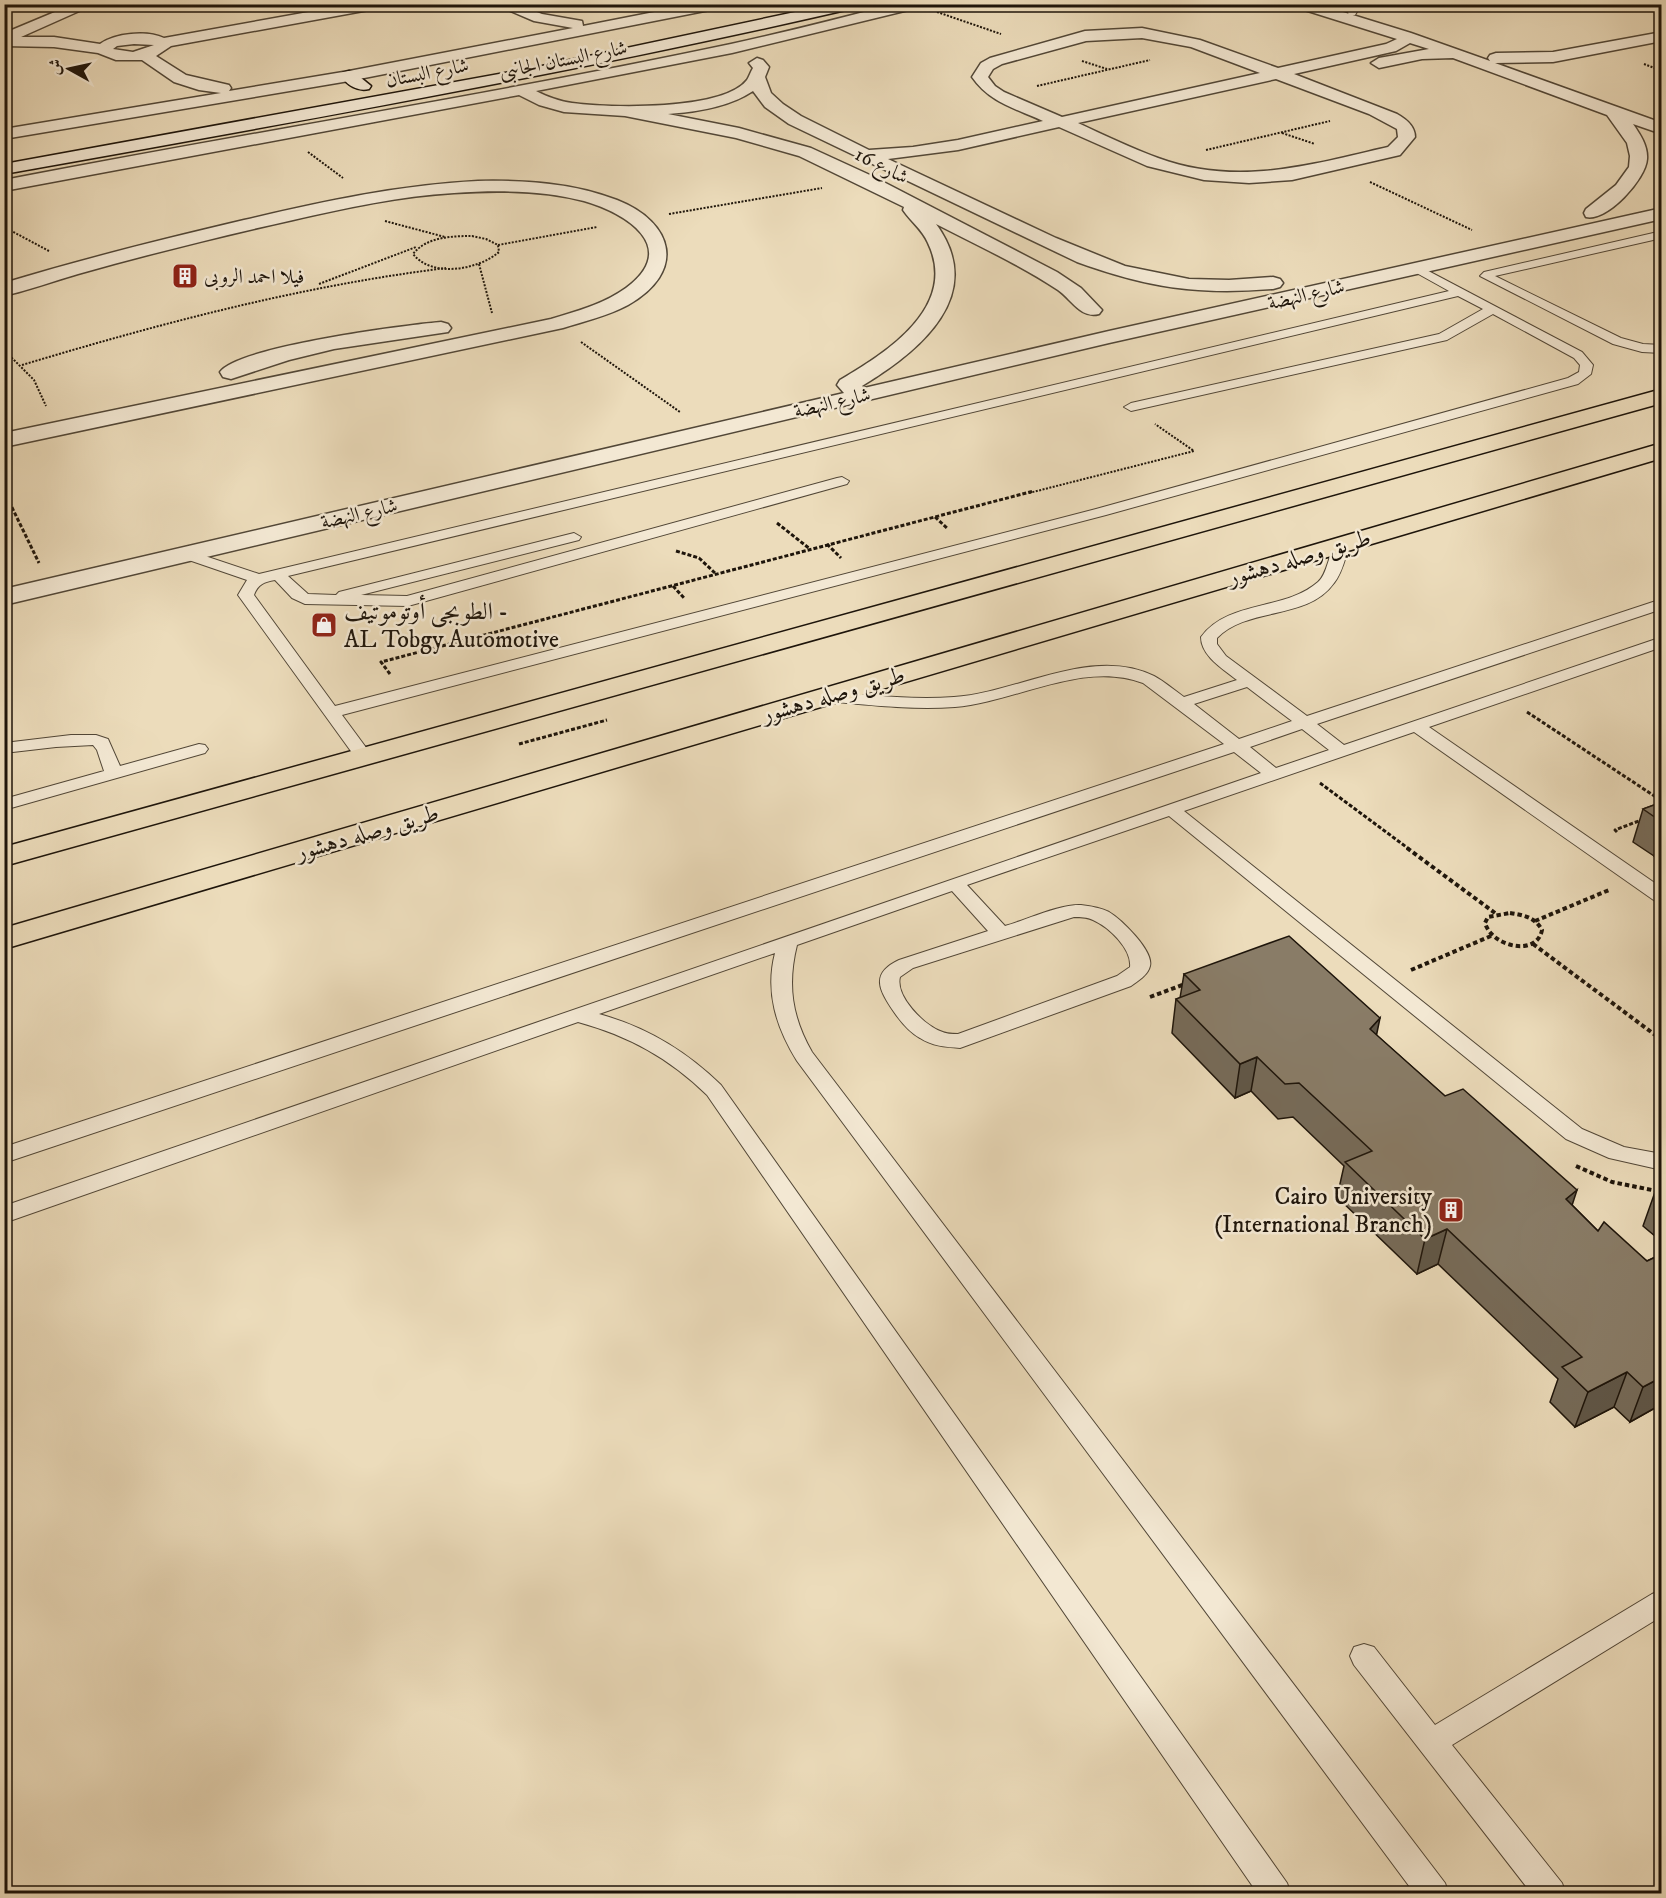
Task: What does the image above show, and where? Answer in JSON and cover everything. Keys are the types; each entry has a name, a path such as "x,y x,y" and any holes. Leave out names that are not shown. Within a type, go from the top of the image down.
{"main road":[{"path":"4,857 1661,397"},
{"name":"طريق وصله دهشور","path":"4,939 1662,450"}],"street":[{"path":"4,28 62,4"},
{"path":"4,39 88,4"},
{"path":"145,46 311,4"},
{"path":"4,39 54,42 110,52 380,4"},
{"name":"شارع البستان","path":"4,169 386,102 683,43 855,4"},
{"name":"شارع البستان الجانبى","path":"4,186 100,166 412,111 732,48 916,4"},
{"path":"1300,4 1375,23 1498,63 1662,129"},
{"path":"1323,4 1355,9 1375,23 1406,36 1455,53 1516,65 1662,118"},
{"path":"496,8 551,21 612,26"},
{"path":"496,8 514,26 511,38 496,48"},
{"name":"شارع البستان","path":"4,147 363,86 727,9"},
{"name":"شارع البستان الجانبى","path":"4,134 349,76 612,26 727,9"},
{"path":"32,18 51,21 82,32 127,39 145,46 172,77 185,82 219,88 260,90"},
{"path":"522,109 630,112 698,106 726,99 746,90 760,73 770,52 796,31"},
{"path":"1142,33 1179,38 1299,81 1390,116 1407,130 1407,138 1403,145 1394,151 1271,177 1204,175 1164,166 998,95 983,83 980,77 987,66 1043,48 1102,34 1142,33"},
{"path":"864,155 944,148 1391,48 1404,41 1406,36"},
{"path":"1498,63 1553,57 1662,36"},
{"path":"110,52 113,42 127,39"},
{"path":"732,48 745,53 760,73"},
{"path":"110,52 138,75"},
{"path":"932,174 961,157 1412,56 1455,53"},
{"path":"1539,73 1542,66 1553,57"},
{"name":"شارع 16","path":"760,73 759,90 766,100 779,110 864,155 932,174 1042,239 1106,267 1156,280 1196,287"},
{"path":"349,76 363,86"},
{"path":"520,89 548,103 594,111"},
{"path":"105,116 139,95"},
{"path":"412,111 504,109"},
{"path":"1593,213 1623,188 1640,163 1639,150 1634,137 1613,111"},
{"name":"شارع 16","path":"630,112 704,125 773,142 805,152 866,180 1050,276 1074,292 1102,304 1100,332 1109,338"},
{"path":"4,290 88,265 318,209 435,189 480,186 524,187 565,192 600,201 640,219 650,228 659,248 655,269 646,280 620,301 556,324 4,440"},
{"path":"854,390 906,346 925,326 938,306 945,286 945,266 941,248 924,221 897,197"},
{"name":"شارع النهضة","path":"4,597 854,390 1048,339 1073,330 1102,304 1152,286 1256,285 1486,237 1662,197"},
{"path":"285,235 310,221 318,209"},
{"name":"شارع النهضة","path":"4,581 692,421 1109,338 1662,213"},
{"path":"1042,239 1092,253 1158,264 1218,271 1289,274"},
{"path":"88,265 159,266"},
{"path":"1196,287 1217,294 1242,308"},
{"path":"187,400 206,385 234,371 286,355 377,336 495,324 556,324"}],"lane":[{"path":"1662,234 1486,276 1617,341 1642,348 1662,349"},
{"path":"332,712 1101,512 1573,381 1585,374 1587,365 1578,356 1417,269"},
{"path":"364,757 246,595 250,585 258,579 1460,292"},
{"path":"1131,407 1443,337 1461,329 1476,316 1494,310"},
{"path":"277,573 297,596 305,599 408,601 842,481"},
{"path":"318,601 574,537"},
{"path":"1343,544 1328,581 1318,591 1286,606 1221,625 1209,637 1209,645 1213,652 1343,752"},
{"path":"185,554 258,579"},
{"path":"4,1155 1662,604"},
{"path":"4,1215 788,941 1662,642"},
{"path":"826,696 893,702 954,702 982,698 1090,671 1110,670 1131,673 1149,680 1182,703 1275,776"},
{"path":"1182,703 1249,681"},
{"path":"1418,726 1662,897"},
{"path":"4,748 97,740 102,743 114,774"},
{"path":"4,805 199,749"},
{"path":"1172,810 1574,1134 1604,1149 1638,1160 1662,1162"},
{"path":"955,884 1001,934"},
{"path":"1073,911 1103,916 1140,954 1141,965 1135,974 1124,981 960,1041 941,1040 923,1033 890,991 888,985 893,973 906,964 1073,911"},
{"path":"788,941 781,968 780,996 788,1026 804,1056 1434,1893"},
{"path":"578,1015 644,1036 672,1052 714,1090 1276,1893"},
{"path":"1432,1742 1662,1602"},
{"path":"1364,1656 1551,1893"}],"path":[{"path":"1643,4 1662,10"},
{"path":"998,95 1151,59"},
{"path":"1206,150 1376,110"},
{"path":"284,134 370,199"},
{"path":"1335,165 1486,237"},
{"path":"307,289 435,239 464,236 481,238 498,245 866,180"},
{"path":"4,227 88,265"},
{"path":"22,365 163,324 307,289 376,276 479,264 496,255 498,245"},
{"path":"419,246 413,254 419,262 446,268"},
{"path":"479,264 495,324"},
{"path":"556,324 692,421"},
{"path":"4,350 22,365 43,395 51,430"},
{"path":"404,693 381,662 1194,451 1131,407"},
{"path":"4,491 43,572"},
{"path":"753,505 810,549"},
{"path":"656,532 678,553 699,558 715,574"},
{"path":"1503,697 1662,801"},
{"path":"1300,767 1495,913"},
{"path":"1624,837 1615,830 1652,815"},
{"path":"1535,921 1635,879"},
{"path":"1516,912 1535,921 1541,927 1542,934 1539,940 1533,944 1511,945 1491,936 1485,923 1488,917 1495,913 1516,912"},
{"path":"1384,981 1491,936"},
{"path":"1533,944 1662,1040"},
{"path":"1124,981 1145,999 1190,982"},
{"path":"1573,1164 1612,1182 1662,1192"}],"building":[{"path":"191,265 194,269 184,271 186,273 182,274 176,266"},
{"path":"1662,802 1662,822 1643,809"},
{"name":"Cairo University (International Branch)","path":"1289,936 1380,1018 1370,1029 1445,1096 1463,1089 1577,1190 1566,1199 1598,1231 1604,1222 1647,1261 1662,1254 1662,1377 1643,1387 1627,1372 1588,1392 1562,1367 1582,1357 1447,1229 1425,1239 1345,1162 1372,1151 1299,1083 1285,1084 1257,1057 1240,1064 1176,999 1200,990 1184,974"},
{"path":"1662,1189 1662,1197 1655,1192"}],"place":[{"name":"فيلا احمد الروبى","path":"185,276"},
{"name":"الطوبجى أوتوموتيف - AL Tobgy Automotive","path":"324,625"},
{"name":"Cairo University (International Branch)","path":"1451,1210"}]}
